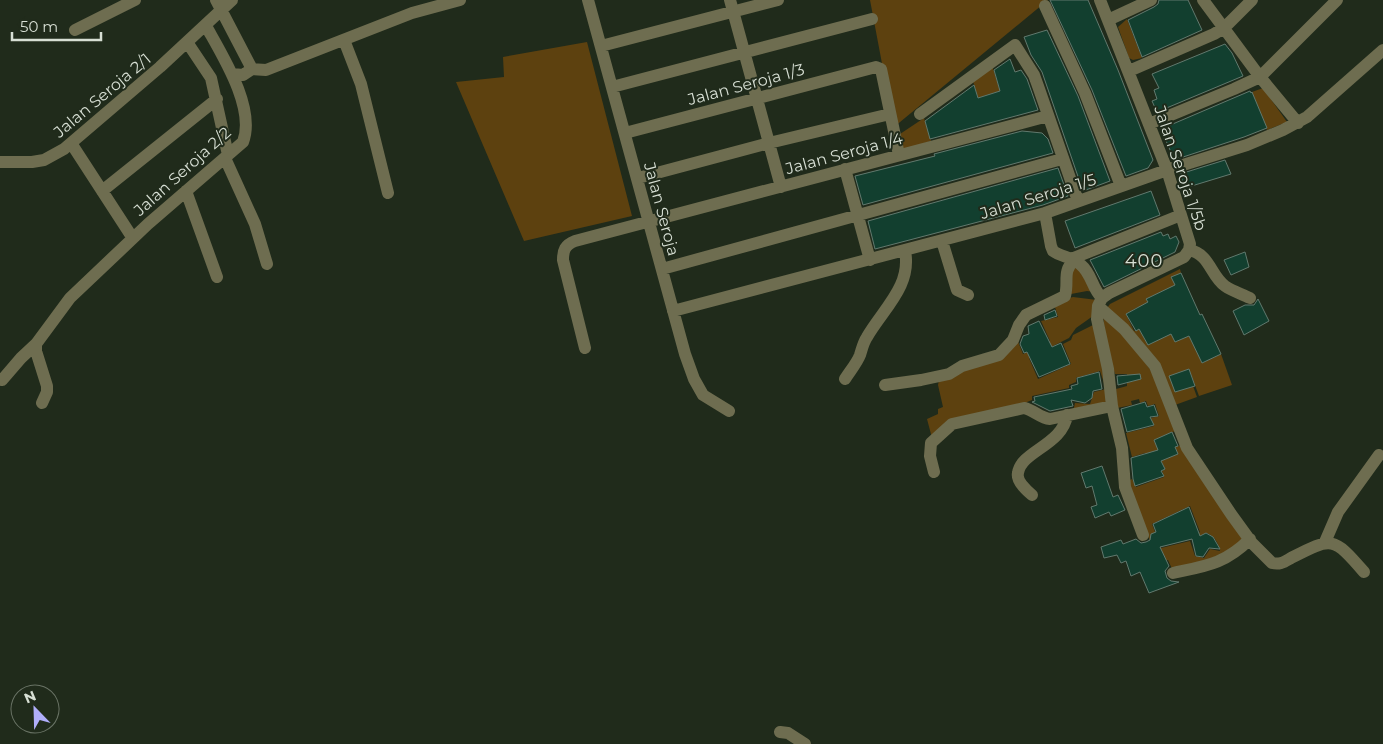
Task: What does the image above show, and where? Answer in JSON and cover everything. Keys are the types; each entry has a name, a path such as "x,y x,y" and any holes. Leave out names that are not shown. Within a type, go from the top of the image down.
{"street":[{"path":"75,30 135,0"},
{"path":"211,78 231,71 243,74 252,69 266,70 344,40 425,4 460,0"},
{"path":"601,46 732,6 778,0"},
{"name":"Jalan Seroja 1/5b","path":"1100,0 1167,170 1190,244 1189,250 1184,257 1109,293 1100,302"},
{"path":"1108,20 1151,0"},
{"path":"1202,0 1260,77 1298,123"},
{"path":"1129,71 1214,34 1224,28 1252,0"},
{"path":"1149,124 1260,77 1336,0"},
{"name":"Jalan Seroja","path":"592,1 601,46 685,354 700,390 708,399 728,410"},
{"path":"223,3 252,69"},
{"name":"Jalan Seroja 2/1","path":"0,162 12,163 44,160 57,154 123,100 206,26 223,3"},
{"path":"732,6 781,187"},
{"path":"1045,6 1082,84 1121,186"},
{"path":"612,87 872,19"},
{"path":"206,26 231,71"},
{"path":"344,40 361,84 388,193"},
{"path":"187,42 211,78 217,99 227,157 255,224 267,264"},
{"path":"920,114 1015,45 1034,75 1078,201"},
{"name":"Jalan Seroja 1/5","path":"674,311 1045,213 1167,170 1247,145 1298,123 1318,108 1383,50"},
{"name":"Jalan Seroja 1/3","path":"625,133 876,67 881,68 890,114"},
{"name":"Jalan Seroja 2/2","path":"2,380 36,344 70,298 132,237 244,142 246,134 244,110 231,71"},
{"path":"102,191 217,99"},
{"path":"638,178 769,143 890,114 898,156"},
{"name":"Jalan Seroja 1/4","path":"586,348 563,260 563,250 568,244 1048,116"},
{"path":"72,143 132,237"},
{"path":"662,269 1062,159"},
{"path":"845,170 870,260"},
{"path":"186,191 217,277"},
{"path":"1045,213 1053,251 1056,254 1073,259 1085,269 1100,302 1155,366 1187,448 1250,539 1272,563 1276,564 1325,542 1331,543 1346,551 1364,572"},
{"path":"885,386 949,374 962,366 999,355 1013,340 1018,325 1026,315 1065,296 1068,282 1066,272 1073,259 1181,215"},
{"path":"942,241 957,290 968,295"},
{"path":"1189,250 1197,252 1211,266 1216,276 1225,286 1250,298"},
{"path":"845,379 859,356 867,336 903,282 908,263 905,251"},
{"path":"1100,302 1097,319 1107,363 1112,406 1122,448 1125,487 1143,535"},
{"path":"36,344 36,351 47,386 47,392 42,402"},
{"path":"934,472 930,456 931,443 952,424 1024,408 1031,409 1044,418 1050,419 1112,406"},
{"path":"1032,495 1019,479 1018,473 1021,465 1061,432 1066,425 1067,415"},
{"path":"1325,542 1338,512 1379,455"},
{"path":"1173,573 1213,564 1240,549 1250,539"},
{"path":"780,732 788,733 805,744"}],"shaded area":[{"path":"870,0 1048,0 894,127"},
{"path":"1127,19 1142,58 1133,60 1129,58 1118,27"},
{"path":"587,42 632,216 524,241 456,82 504,77 503,57"},
{"path":"992,65 1000,91 978,98 973,81"},
{"path":"1263,88 1287,122 1267,130 1252,92"},
{"path":"924,118 931,141 903,150 900,134"},
{"path":"1078,267 1094,292 1087,291 1071,294 1069,269"},
{"path":"1180,269 1181,273 1172,277 1177,290 1163,291 1147,299 1150,307 1138,307 1126,314 1134,331 1139,329 1148,345 1185,322 1202,363 1221,354 1232,385 1199,396 1189,369 1170,377 1175,392 1193,386 1197,397 1175,405 1107,308 1110,304"},
{"path":"1073,297 1097,300 1093,316 1076,328 1069,338 1029,358 1038,379 1071,364 1063,344 1071,340 1073,335 1097,323 1108,401 1073,412 1075,403 1090,404 1094,392 1106,389 1100,371 1076,378 1076,382 1069,385 1069,388 1032,396 1032,400 1027,402 1026,406 961,419 932,438 927,419 938,414 938,409 943,407 938,385 939,380 1017,339 1023,354 1050,341 1041,321 1058,317 1055,307 1066,299"},
{"path":"1103,314 1142,352 1180,434 1248,539 1235,550 1173,571 1168,560 1159,563 1126,482 1132,479 1136,487 1164,477 1162,471 1165,469 1160,458 1149,462 1145,453 1132,457 1126,433 1154,426 1151,418 1159,416 1155,404 1148,406 1146,401 1140,403 1139,399 1131,401 1132,405 1117,408 1116,389 1127,386 1127,374 1115,374 1106,346","holes":["1175,431 1181,445 1175,447 1178,454 1163,460 1154,440","1190,506 1200,532 1193,538 1207,533 1216,540 1220,551 1210,549 1204,558 1195,556 1190,541 1161,548 1152,524"]}],"building":[{"path":"1050,0 1088,0 1153,160 1148,168 1126,176 1092,90"},
{"path":"1159,0 1188,0 1202,30 1142,57 1128,20 1154,7 1158,4"},
{"path":"1047,30 1078,96 1110,181 1083,191 1042,72 1031,55 1024,37"},
{"path":"1225,44 1232,53 1243,76 1157,112 1152,101 1157,99 1154,90 1159,88 1152,74"},
{"path":"1010,59 1015,72 1021,70 1027,79 1038,110 930,139 925,121 974,85 978,98 1000,91 994,70"},
{"path":"1250,91 1267,128 1180,158 1173,157 1161,129"},
{"path":"1022,131 1042,133 1048,139 1053,153 863,205 855,176 935,156 934,154"},
{"path":"1225,160 1231,174 1185,188 1180,174"},
{"path":"1058,168 1068,196 1043,205 875,249 868,221"},
{"path":"1151,191 1160,215 1075,248 1065,221"},
{"path":"1161,232 1163,236 1168,234 1170,239 1176,236 1179,242 1175,252 1104,287 1090,260"},
{"path":"1245,252 1249,267 1231,275 1224,260"},
{"path":"1181,273 1200,315 1202,314 1221,354 1202,363 1189,336 1175,342 1171,334 1148,345 1139,329 1136,331 1126,314 1148,302 1146,299 1175,285 1171,277"},
{"path":"1258,299 1269,321 1244,335 1233,311 1245,305 1254,305"},
{"path":"1055,310 1057,316 1045,320 1044,315"},
{"path":"1039,321 1052,347 1061,343 1070,364 1039,377 1027,352 1024,353 1020,344 1023,336 1029,334 1028,326"},
{"path":"1189,369 1195,386 1175,392 1169,376"},
{"path":"1099,372 1102,389 1093,391 1092,398 1085,403 1071,400 1073,406 1050,411 1032,402 1035,401 1034,397 1072,389 1071,386 1078,384 1077,378"},
{"path":"1140,374 1141,379 1118,385 1117,376"},
{"path":"1145,402 1147,407 1154,405 1158,416 1150,417 1154,425 1127,432 1121,409"},
{"path":"1172,432 1178,446 1175,447 1178,454 1161,461 1165,469 1161,471 1164,476 1135,486 1131,458 1158,450 1154,440"},
{"path":"1102,466 1113,497 1118,495 1125,510 1111,516 1109,512 1095,518 1091,507 1097,505 1092,486 1086,488 1081,473"},
{"path":"1189,507 1200,536 1206,533 1213,537 1220,549 1209,548 1203,557 1196,556 1192,539 1160,547 1169,566 1165,571 1167,578 1171,581 1179,582 1149,593 1140,572 1131,576 1126,561 1121,563 1117,555 1104,558 1101,547 1121,540 1123,544 1136,539 1141,543 1146,542 1150,540 1151,534 1156,532 1153,524"}],"district":[{"name":"400","path":"1144,261"}]}
